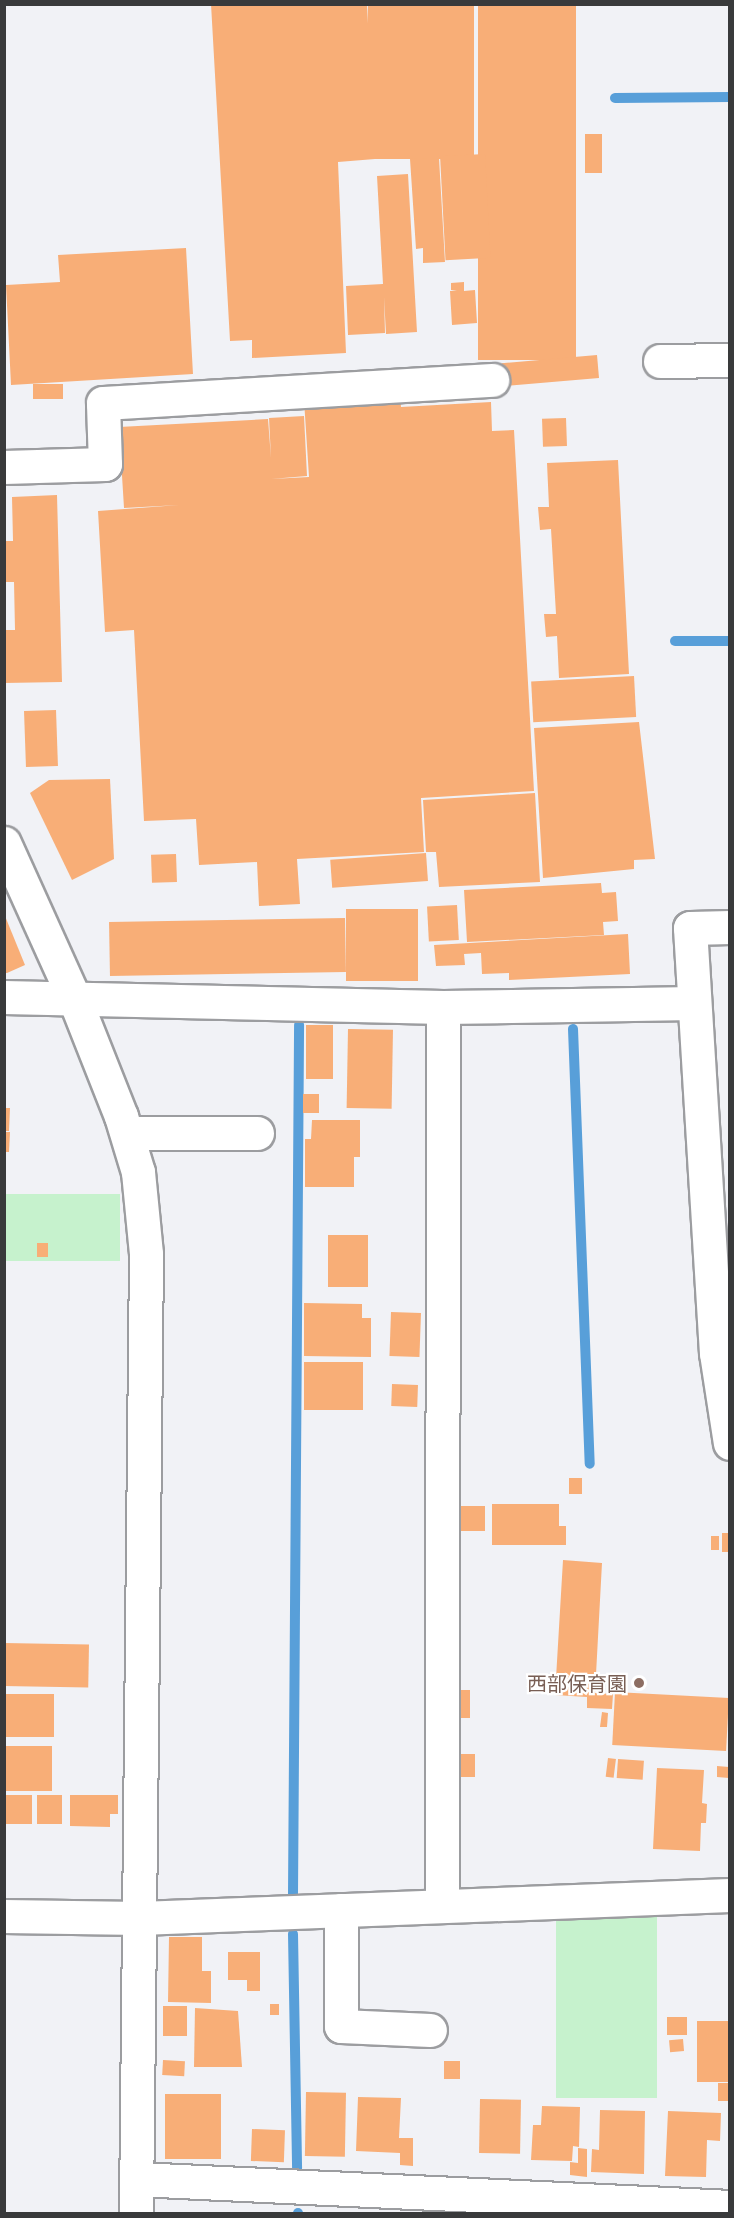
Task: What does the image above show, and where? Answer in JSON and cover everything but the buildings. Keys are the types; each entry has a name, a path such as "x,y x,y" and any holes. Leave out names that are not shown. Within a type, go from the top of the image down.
{"street":[{"path":"660,361 729,360"},
{"path":"4,467 105,464 103,403 492,380"},
{"path":"4,843 75,1000 127,1133 138,1172 146,1254 136,2214"},
{"path":"729,927 690,928 729,1443"},
{"path":"4,997 443,1007 694,1003"},
{"path":"442,1906 443,1007"},
{"path":"127,1133 257,1133"},
{"path":"4,1916 140,1918 729,1895"},
{"path":"340,1910 341,2026 430,2030"},
{"path":"137,2179 451,2204 729,2207"}],"green space":[{"path":"5,1194 120,1194 120,1261 5,1261"},
{"path":"556,1916 657,1916 657,2098 556,2098"}],"waterway":[{"path":"615,98 730,97"},
{"path":"675,641 730,641"},
{"path":"293,1895 299,1025"},
{"path":"573,1029 590,1464"},
{"path":"293,1934 297,2168"}],"place":[{"name":"西部保育園","path":"639,1683"}]}
